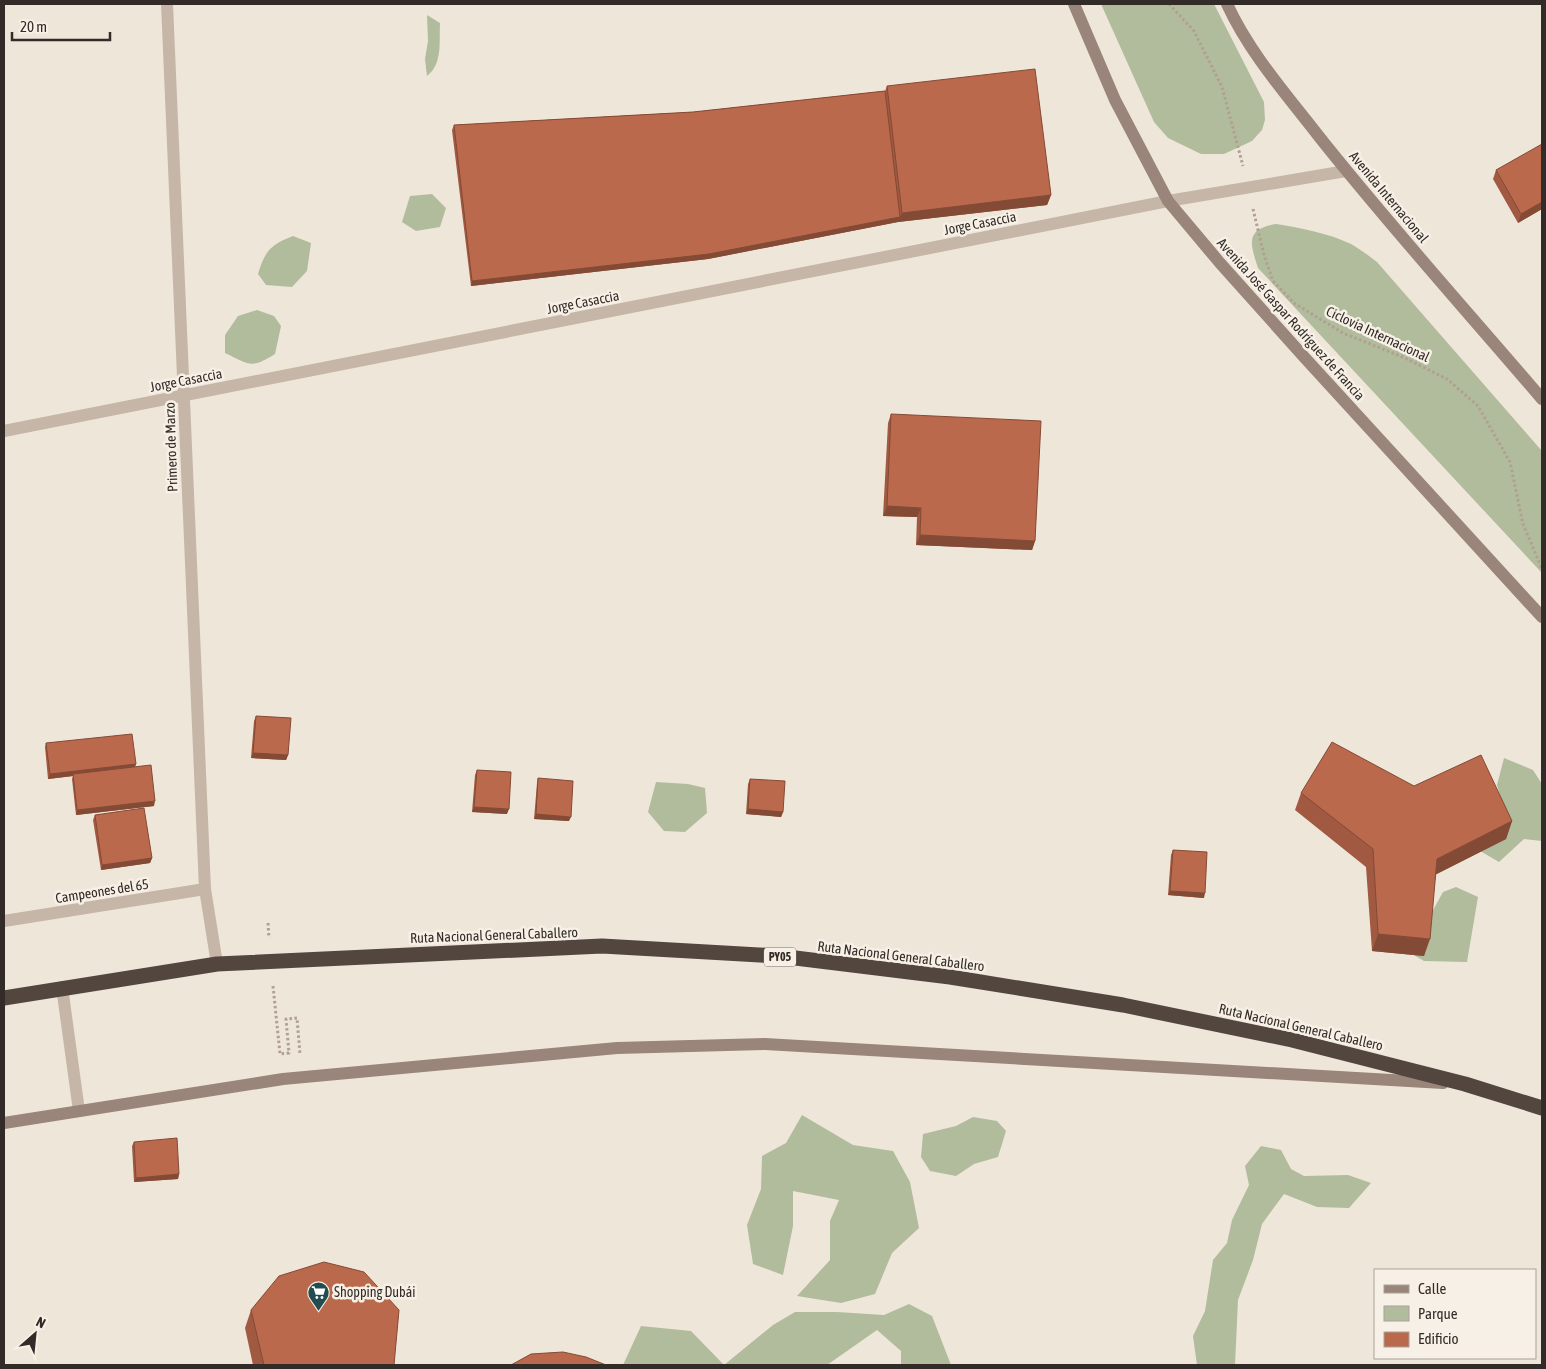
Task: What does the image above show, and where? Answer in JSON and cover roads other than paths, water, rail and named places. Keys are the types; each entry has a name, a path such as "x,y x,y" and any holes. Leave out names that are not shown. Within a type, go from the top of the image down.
{"highway":[{"name":"Ruta Nacional General Caballero","path":"4,998 217,964 602,946 779,956 950,977 1123,1005 1292,1040 1465,1084 1542,1108"}],"street":[{"name":"Primero de Marzo","path":"167,4 205,890 217,964"},
{"name":"Avenida José Gaspar Rodríguez de Francia","path":"1074,4 1115,100 1168,201 1220,263 1305,358 1542,617"},
{"name":"Avenida Internacional","path":"1227,4 1233,18 1268,71 1346,171 1542,399"},
{"name":"Jorge Casaccia","path":"4,431 1168,201 1346,171"},
{"name":"Campeones del 65","path":"4,922 205,890"},
{"path":"62,988 79,1111"},
{"path":"4,1123 283,1079 617,1048 765,1044 1465,1084"}],"place":[{"name":"Shopping Dubái","path":"318,1311"}]}
